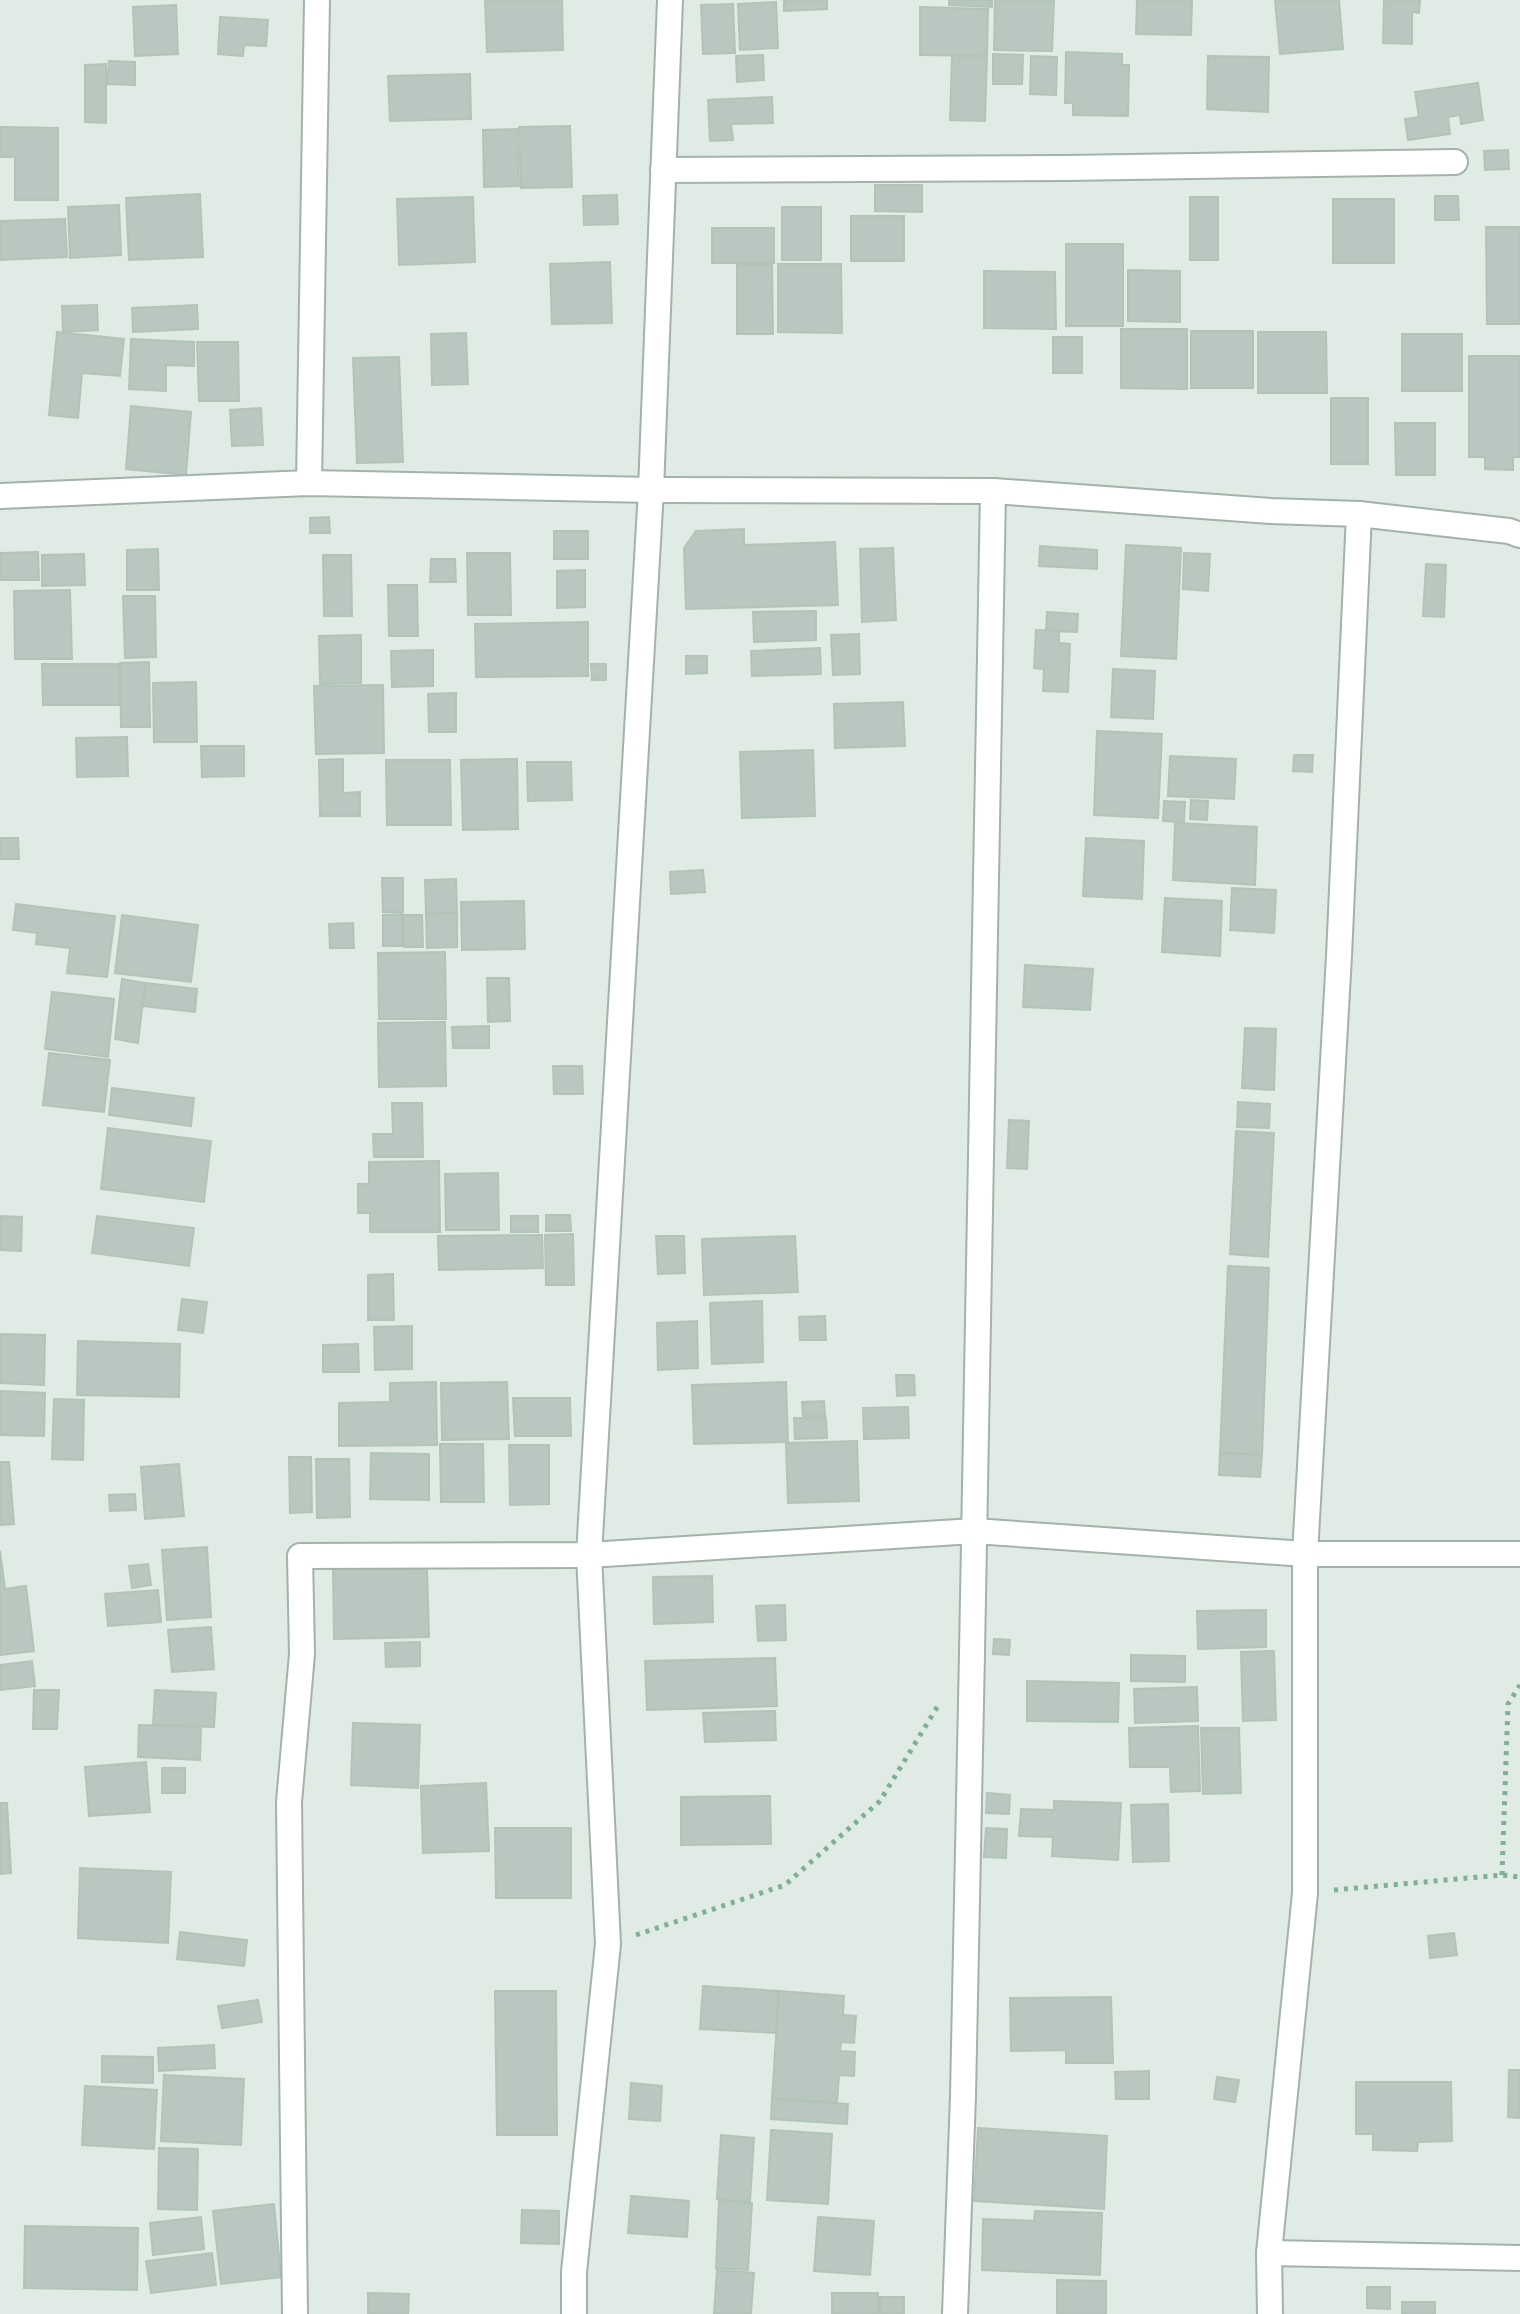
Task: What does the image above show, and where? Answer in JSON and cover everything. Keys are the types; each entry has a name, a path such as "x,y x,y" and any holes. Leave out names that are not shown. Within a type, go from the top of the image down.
{"street":[{"path":"309,483 317,0"},
{"path":"574,2314 574,2272 608,1944 589,1555 651,490 670,0"},
{"path":"663,170 1455,162"},
{"path":"0,496 309,483 651,490 993,491 1271,511 1359,514 1509,531 1520,535"},
{"path":"955,2314 963,2096 993,491"},
{"path":"1270,2314 1269,2253 1305,1893 1305,1554 1338,972 1359,514"},
{"path":"295,2314 289,1802 302,1654 300,1556 589,1555 974,1531 1305,1554 1520,1554"},
{"path":"1269,2253 1520,2258"}],"path":[{"path":"608,1944 785,1885 880,1801 920,1732 972,1653"},
{"path":"1502,1875 1508,1704 1520,1685"},
{"path":"1305,1893 1502,1875 1520,1877"}],"building":[{"path":"485,0 562,0 563,50 487,52"},
{"path":"784,0 827,0 827,9 784,11"},
{"path":"949,0 992,0 992,7 949,5"},
{"path":"995,0 1054,0 1052,51 994,50"},
{"path":"1137,0 1192,0 1191,35 1136,34"},
{"path":"1275,0 1339,0 1343,49 1280,54"},
{"path":"1384,0 1420,0 1419,13 1412,12 1412,44 1383,43"},
{"path":"776,2 778,48 740,50 738,4"},
{"path":"733,4 735,53 703,54 701,5"},
{"path":"176,5 178,54 135,56 133,7"},
{"path":"920,7 988,9 987,56 920,55"},
{"path":"220,17 268,20 266,46 244,45 243,56 218,54"},
{"path":"1066,52 1122,54 1122,65 1129,65 1128,116 1073,115 1073,103 1065,103"},
{"path":"993,54 1023,55 1022,84 993,84"},
{"path":"763,55 764,80 737,82 736,56"},
{"path":"952,56 987,56 985,121 950,120"},
{"path":"1031,56 1057,57 1056,95 1030,94"},
{"path":"1208,56 1269,57 1268,112 1207,109"},
{"path":"109,61 135,62 135,85 107,84"},
{"path":"106,64 106,123 85,122 85,65"},
{"path":"470,74 471,119 390,121 388,76"},
{"path":"1478,83 1483,120 1461,124 1460,115 1448,117 1450,134 1408,140 1405,119 1419,117 1415,92"},
{"path":"772,97 773,123 731,124 733,140 710,141 708,100"},
{"path":"570,126 572,187 521,188 519,127"},
{"path":"0,127 58,128 58,200 15,200 15,157 0,157"},
{"path":"517,129 519,186 484,187 483,130"},
{"path":"1508,150 1509,169 1485,170 1484,151"},
{"path":"875,185 922,185 922,212 875,211"},
{"path":"200,194 203,257 129,260 126,198"},
{"path":"617,195 618,224 584,225 583,196"},
{"path":"1435,196 1458,196 1459,220 1435,220"},
{"path":"473,197 475,262 399,265 397,199"},
{"path":"1190,197 1218,197 1218,260 1190,260"},
{"path":"1333,199 1394,199 1394,263 1333,263"},
{"path":"119,205 121,255 70,258 68,207"},
{"path":"782,207 821,207 821,260 782,260"},
{"path":"851,216 904,216 904,261 851,261"},
{"path":"65,219 67,257 0,260 0,221"},
{"path":"1486,227 1520,227 1520,324 1487,324"},
{"path":"712,228 774,228 774,263 712,263"},
{"path":"1066,244 1123,244 1123,326 1066,326"},
{"path":"610,262 612,323 552,324 550,264"},
{"path":"778,264 841,264 842,333 778,332"},
{"path":"737,265 772,265 773,334 737,334"},
{"path":"1128,270 1180,271 1180,322 1128,321"},
{"path":"984,271 1055,272 1056,329 984,328"},
{"path":"97,305 98,330 63,332 62,306"},
{"path":"197,305 198,329 133,332 132,308"},
{"path":"1121,329 1187,329 1187,389 1121,388"},
{"path":"1191,331 1253,331 1253,388 1191,388"},
{"path":"57,332 124,339 120,376 82,373 78,418 49,415"},
{"path":"1258,332 1326,332 1327,393 1258,393"},
{"path":"466,333 468,384 432,385 431,334"},
{"path":"1402,334 1462,334 1462,391 1402,391"},
{"path":"1053,337 1082,337 1082,373 1053,373"},
{"path":"131,339 194,342 194,366 166,365 166,391 129,389"},
{"path":"197,342 238,342 239,401 199,401"},
{"path":"1469,356 1520,356 1520,457 1513,457 1513,470 1485,469 1485,457 1469,457"},
{"path":"399,357 403,462 357,463 353,358"},
{"path":"1331,398 1368,398 1368,464 1331,464"},
{"path":"131,406 191,412 186,475 126,469"},
{"path":"261,408 263,445 232,446 230,410"},
{"path":"1395,423 1435,423 1435,475 1396,475"},
{"path":"329,517 330,533 310,533 310,518"},
{"path":"744,529 744,545 835,542 838,605 686,609 684,548 696,531"},
{"path":"554,531 588,531 588,559 554,559"},
{"path":"1126,545 1181,548 1176,659 1121,656"},
{"path":"1040,546 1097,550 1097,569 1039,566"},
{"path":"893,548 896,620 862,622 860,549"},
{"path":"158,549 159,590 127,590 127,550"},
{"path":"38,552 39,580 0,580 0,553"},
{"path":"467,553 510,553 511,615 468,615"},
{"path":"1184,553 1210,554 1208,591 1183,589"},
{"path":"84,554 85,585 42,586 42,555"},
{"path":"323,555 351,555 352,616 324,616"},
{"path":"431,559 455,559 456,582 430,582"},
{"path":"1426,564 1446,565 1444,617 1423,616"},
{"path":"585,570 585,607 557,608 557,571"},
{"path":"388,585 417,585 418,636 389,636"},
{"path":"70,590 72,659 15,659 14,591"},
{"path":"123,596 155,596 156,657 125,658"},
{"path":"816,611 816,640 754,642 753,612"},
{"path":"1047,612 1078,614 1077,632 1046,631"},
{"path":"588,622 588,676 476,677 475,624"},
{"path":"1036,630 1059,631 1059,643 1070,644 1068,692 1043,691 1044,669 1034,668"},
{"path":"859,634 860,674 833,675 831,635"},
{"path":"361,635 361,683 320,684 319,636"},
{"path":"820,648 821,674 752,676 751,651"},
{"path":"433,650 433,686 392,687 391,651"},
{"path":"686,656 707,656 707,673 686,674"},
{"path":"149,662 150,727 121,727 120,663"},
{"path":"42,664 120,664 120,705 43,705"},
{"path":"591,664 606,664 606,680 592,680"},
{"path":"1113,669 1155,671 1153,719 1111,717"},
{"path":"196,682 197,742 154,742 153,683"},
{"path":"383,685 384,753 316,754 314,686"},
{"path":"456,693 456,732 429,732 428,694"},
{"path":"903,702 905,746 835,748 834,704"},
{"path":"1097,731 1162,734 1158,818 1094,815"},
{"path":"127,737 128,776 77,777 76,738"},
{"path":"201,746 244,746 244,776 202,777"},
{"path":"813,750 815,816 742,818 740,752"},
{"path":"1294,755 1313,755 1312,772 1293,771"},
{"path":"1170,756 1236,759 1234,799 1168,796"},
{"path":"343,759 343,793 360,792 360,816 320,816 319,760"},
{"path":"517,759 518,829 463,830 461,760"},
{"path":"386,760 450,760 451,825 387,825"},
{"path":"527,762 571,762 572,800 528,801"},
{"path":"1191,800 1208,801 1207,820 1190,819"},
{"path":"1164,801 1185,802 1184,822 1163,821"},
{"path":"1175,823 1257,827 1255,885 1173,880"},
{"path":"0,838 18,838 19,859 0,859"},
{"path":"1086,838 1144,841 1142,899 1083,896"},
{"path":"703,870 705,892 671,894 670,872"},
{"path":"382,878 403,878 403,912 383,912"},
{"path":"456,879 457,913 426,914 425,880"},
{"path":"1232,888 1276,890 1274,933 1230,930"},
{"path":"1165,898 1222,901 1220,956 1162,952"},
{"path":"524,901 525,949 462,950 461,902"},
{"path":"16,904 115,916 107,977 67,973 70,948 36,944 37,933 13,930"},
{"path":"457,913 457,947 427,948 426,914"},
{"path":"402,914 402,946 383,946 383,915"},
{"path":"122,915 198,925 191,982 115,973"},
{"path":"403,915 422,915 423,947 404,947"},
{"path":"353,923 354,948 330,948 329,924"},
{"path":"445,952 446,1019 379,1019 378,953"},
{"path":"1025,965 1093,969 1090,1010 1023,1007"},
{"path":"487,978 509,978 510,1021 488,1022"},
{"path":"122,979 145,983 138,1043 115,1039"},
{"path":"145,983 197,989 195,1012 143,1006"},
{"path":"52,992 114,999 108,1057 45,1049"},
{"path":"445,1022 446,1086 379,1087 378,1023"},
{"path":"489,1026 489,1048 453,1048 452,1027"},
{"path":"1245,1028 1276,1029 1274,1090 1242,1088"},
{"path":"49,1053 110,1060 104,1112 43,1105"},
{"path":"553,1066 582,1066 583,1094 554,1094"},
{"path":"112,1088 194,1098 191,1126 109,1115"},
{"path":"1238,1102 1270,1104 1269,1128 1237,1127"},
{"path":"392,1103 422,1103 423,1157 374,1157 373,1134 393,1134"},
{"path":"1009,1120 1029,1121 1027,1169 1007,1168"},
{"path":"108,1128 211,1141 204,1202 101,1189"},
{"path":"1236,1131 1274,1133 1268,1257 1230,1254"},
{"path":"439,1161 440,1232 370,1232 370,1213 358,1213 358,1184 369,1184 369,1162"},
{"path":"498,1173 499,1230 446,1230 445,1174"},
{"path":"546,1215 570,1215 571,1231 546,1231"},
{"path":"0,1216 22,1217 21,1251 0,1250"},
{"path":"97,1216 194,1228 189,1266 92,1253"},
{"path":"511,1216 538,1216 538,1232 511,1232"},
{"path":"573,1234 574,1285 546,1285 545,1235"},
{"path":"542,1235 543,1268 439,1270 438,1236"},
{"path":"656,1236 684,1236 685,1273 658,1274"},
{"path":"795,1236 798,1292 704,1295 702,1239"},
{"path":"1228,1266 1269,1268 1262,1455 1220,1453"},
{"path":"393,1274 394,1320 368,1320 368,1275"},
{"path":"182,1299 207,1302 203,1333 178,1330"},
{"path":"762,1301 763,1362 712,1364 710,1303"},
{"path":"825,1316 826,1340 800,1340 799,1317"},
{"path":"697,1321 698,1368 658,1370 657,1323"},
{"path":"412,1326 412,1369 375,1370 374,1327"},
{"path":"0,1334 45,1335 44,1385 0,1383"},
{"path":"78,1341 180,1344 179,1397 77,1395"},
{"path":"358,1344 359,1372 323,1372 323,1345"},
{"path":"896,1375 914,1375 915,1395 897,1396"},
{"path":"436,1382 437,1445 339,1446 339,1403 390,1402 390,1383"},
{"path":"507,1382 509,1439 442,1440 441,1383"},
{"path":"786,1382 788,1442 694,1444 692,1385"},
{"path":"0,1391 45,1393 44,1436 0,1435"},
{"path":"513,1398 570,1398 571,1436 515,1436"},
{"path":"54,1399 84,1400 83,1460 52,1459"},
{"path":"824,1401 825,1416 803,1416 802,1402"},
{"path":"908,1407 909,1438 864,1439 863,1408"},
{"path":"794,1418 826,1418 827,1438 795,1439"},
{"path":"857,1441 859,1501 788,1503 786,1443"},
{"path":"440,1444 483,1444 484,1502 441,1502"},
{"path":"509,1445 549,1445 549,1504 510,1505"},
{"path":"371,1453 429,1454 429,1500 370,1499"},
{"path":"1220,1453 1262,1455 1260,1477 1219,1475"},
{"path":"289,1457 311,1457 312,1512 290,1513"},
{"path":"316,1459 349,1459 350,1517 317,1518"},
{"path":"0,1462 9,1462 14,1524 0,1525"},
{"path":"179,1464 184,1516 145,1519 141,1467"},
{"path":"135,1494 136,1510 110,1511 109,1495"},
{"path":"207,1547 211,1617 167,1620 162,1550"},
{"path":"0,1551 5,1589 26,1586 34,1651 0,1655"},
{"path":"148,1564 151,1585 132,1588 129,1566"},
{"path":"427,1568 429,1637 334,1639 333,1569"},
{"path":"712,1576 713,1622 654,1624 653,1577"},
{"path":"158,1590 161,1622 108,1626 105,1594"},
{"path":"785,1605 786,1640 758,1641 756,1606"},
{"path":"1266,1610 1266,1647 1198,1649 1197,1611"},
{"path":"211,1627 214,1669 172,1672 168,1630"},
{"path":"994,1639 1010,1640 1009,1655 993,1654"},
{"path":"420,1642 420,1666 386,1667 385,1643"},
{"path":"1274,1651 1276,1720 1243,1721 1241,1652"},
{"path":"1131,1655 1185,1656 1185,1682 1131,1681"},
{"path":"775,1658 777,1706 647,1710 645,1661"},
{"path":"32,1661 35,1686 0,1690 0,1665"},
{"path":"1027,1681 1119,1683 1118,1722 1027,1721"},
{"path":"1197,1687 1198,1721 1135,1723 1134,1689"},
{"path":"34,1690 59,1690 57,1729 33,1729"},
{"path":"155,1690 216,1693 214,1727 153,1725"},
{"path":"775,1711 776,1740 705,1742 703,1713"},
{"path":"353,1723 420,1725 418,1788 351,1785"},
{"path":"139,1725 201,1727 200,1760 138,1757"},
{"path":"1198,1726 1200,1791 1171,1792 1170,1767 1130,1767 1129,1728"},
{"path":"1201,1728 1239,1728 1241,1793 1203,1794"},
{"path":"146,1762 150,1812 89,1816 85,1767"},
{"path":"162,1768 185,1768 185,1793 162,1793"},
{"path":"486,1783 489,1851 423,1853 421,1786"},
{"path":"987,1793 1010,1795 1009,1814 986,1813"},
{"path":"770,1796 771,1844 681,1845 681,1797"},
{"path":"1054,1801 1121,1803 1118,1860 1052,1856 1053,1837 1019,1836 1021,1809 1054,1810"},
{"path":"0,1803 7,1803 11,1873 0,1874"},
{"path":"1168,1804 1169,1861 1133,1862 1131,1805"},
{"path":"495,1828 571,1828 571,1898 496,1898"},
{"path":"986,1828 1007,1829 1006,1858 984,1857"},
{"path":"80,1868 171,1872 168,1943 78,1938"},
{"path":"180,1932 247,1940 244,1966 177,1959"},
{"path":"1454,1933 1457,1955 1430,1958 1428,1936"},
{"path":"703,1986 779,1991 776,2033 700,2029"},
{"path":"495,1991 556,1991 557,2135 497,2135"},
{"path":"779,1991 844,1996 843,2015 856,2016 854,2043 841,2042 840,2051 855,2052 854,2076 839,2075 837,2103 772,2099"},
{"path":"1111,1997 1113,2063 1066,2063 1066,2050 1011,2051 1010,1998"},
{"path":"258,2000 262,2022 222,2028 218,2006"},
{"path":"214,2045 215,2068 159,2071 158,2048"},
{"path":"102,2056 153,2057 153,2083 102,2082"},
{"path":"1509,2070 1520,2070 1520,2118 1508,2117"},
{"path":"1149,2071 1149,2099 1116,2099 1115,2072"},
{"path":"164,2075 244,2079 241,2145 161,2141"},
{"path":"1217,2077 1239,2080 1235,2102 1214,2099"},
{"path":"1356,2082 1451,2082 1452,2141 1418,2142 1417,2151 1373,2150 1373,2134 1356,2134"},
{"path":"631,2083 662,2086 660,2121 629,2119"},
{"path":"85,2086 157,2090 154,2149 82,2145"},
{"path":"772,2099 848,2104 847,2124 771,2119"},
{"path":"978,2128 1107,2136 1104,2209 974,2201"},
{"path":"771,2130 832,2134 828,2204 767,2200"},
{"path":"721,2135 754,2138 750,2202 717,2199"},
{"path":"159,2148 198,2149 197,2210 158,2209"},
{"path":"631,2196 689,2201 687,2237 628,2233"},
{"path":"719,2201 752,2203 748,2270 716,2268"},
{"path":"274,2204 281,2277 221,2284 213,2211"},
{"path":"522,2210 559,2211 559,2244 521,2243"},
{"path":"1035,2211 1102,2213 1100,2275 982,2270 983,2219 1034,2221"},
{"path":"201,2217 204,2249 153,2255 150,2223"},
{"path":"818,2217 874,2221 870,2275 814,2271"},
{"path":"25,2226 138,2228 137,2290 24,2288"},
{"path":"212,2253 216,2285 151,2293 146,2261"},
{"path":"717,2270 754,2273 751,2314 714,2314"},
{"path":"1057,2280 1106,2281 1106,2314 1057,2314"},
{"path":"1367,2287 1390,2287 1390,2309 1367,2308"},
{"path":"368,2293 409,2294 408,2314 368,2314"},
{"path":"832,2293 878,2293 878,2314 832,2314"},
{"path":"880,2297 904,2297 904,2314 880,2314"},
{"path":"1402,2302 1435,2302 1435,2314 1402,2314"}]}
